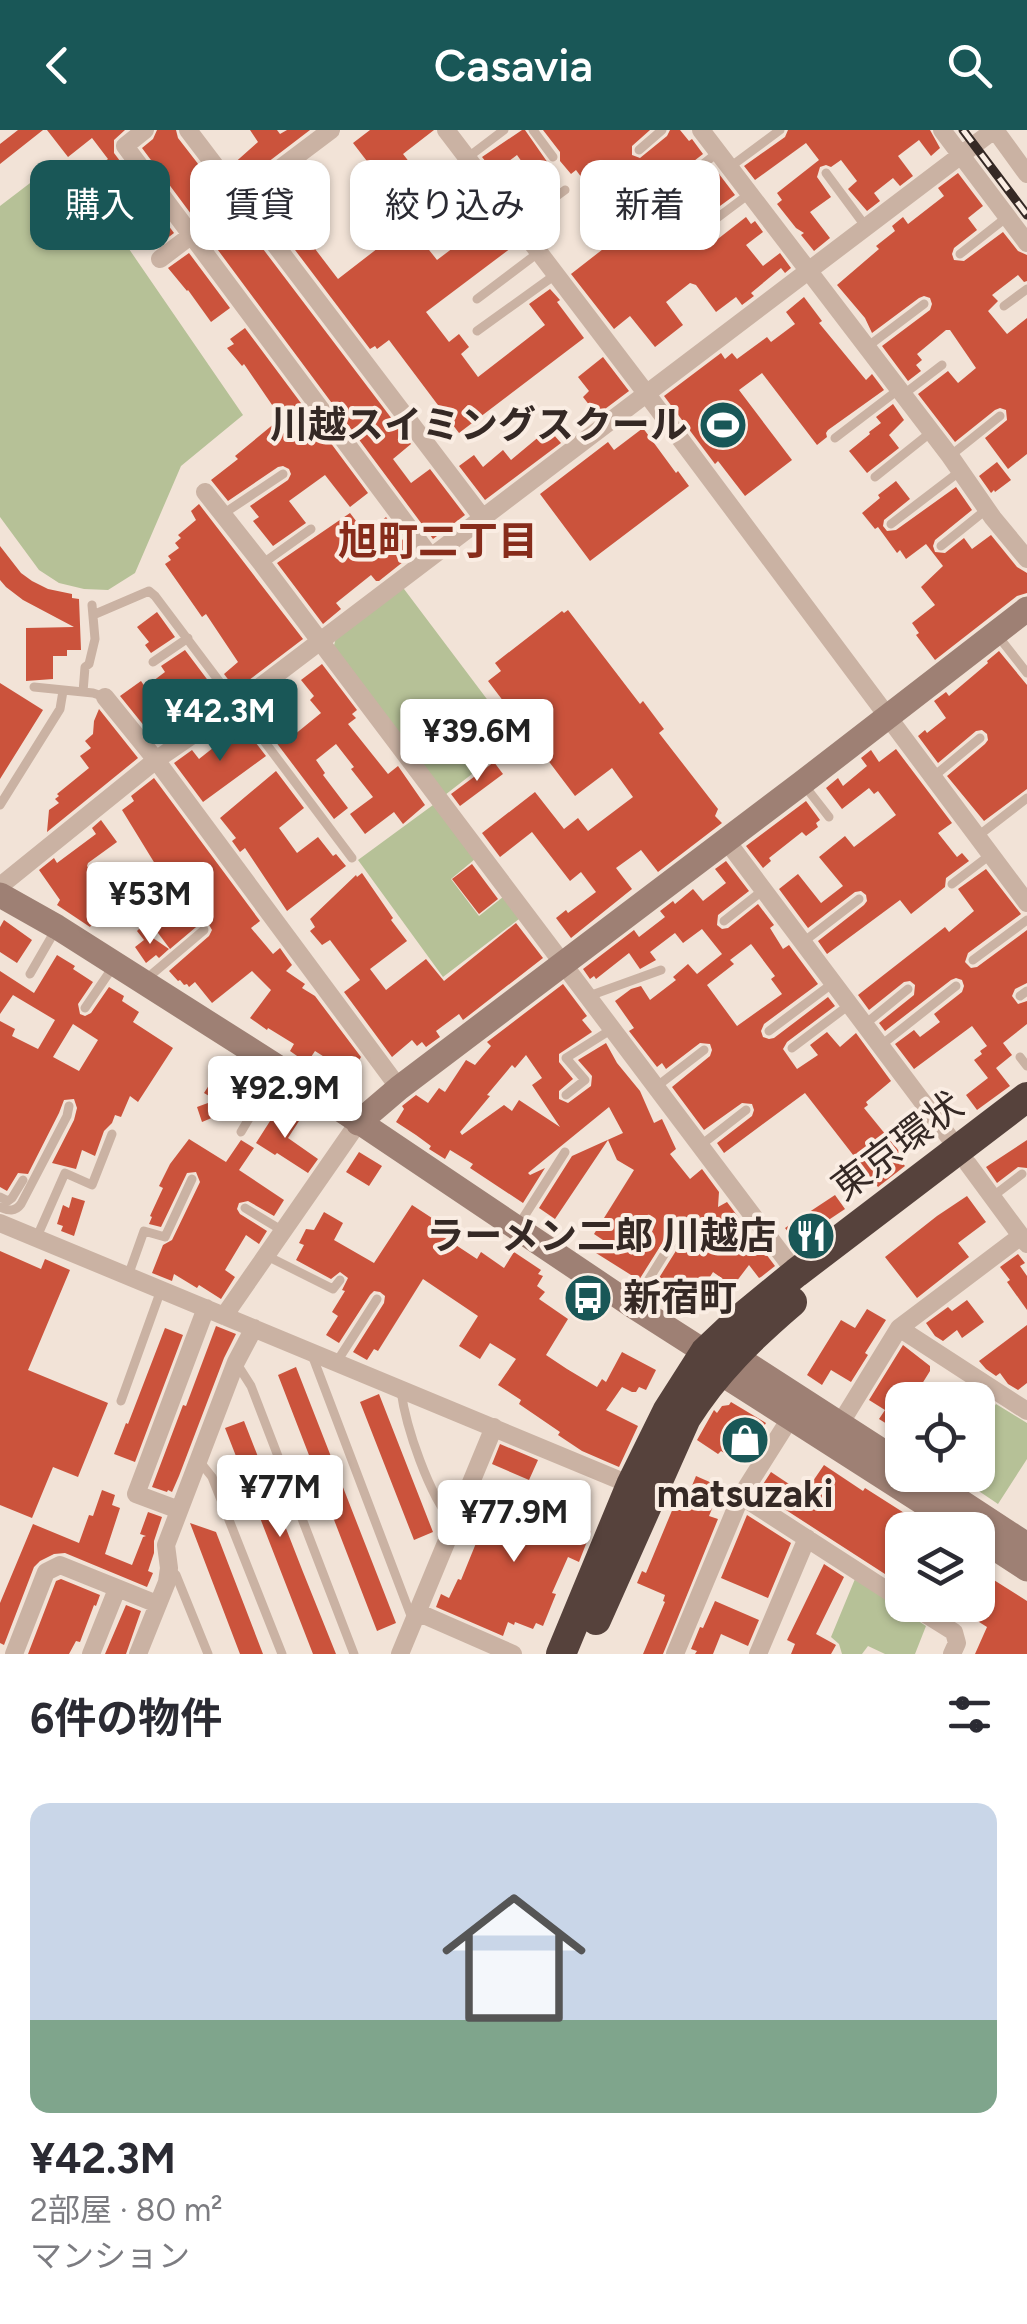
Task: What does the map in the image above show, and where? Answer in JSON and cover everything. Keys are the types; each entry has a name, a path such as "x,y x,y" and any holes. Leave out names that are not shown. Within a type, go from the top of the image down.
{"highway":[{"name":"東京環状","path":"561,1654 631,1485 668,1410 719,1360 810,1288 1027,1097"},
{"name":"東京環状","path":"580,1654 686,1418 741,1318 796,1273 963,1157 1027,1119"}],"street":[{"path":"145,130 125,146 190,232"},
{"path":"188,130 211,160"},
{"path":"292,160 332,130"},
{"path":"446,130 467,158"},
{"path":"702,130 1027,560"},
{"path":"942,130 1027,243"},
{"path":"0,886 156,760 236,705 994,130 1027,174"},
{"path":"160,258 190,236"},
{"path":"203,250 430,556"},
{"path":"279,250 482,517"},
{"path":"536,250 991,854 1020,878 1027,903"},
{"path":"205,492 796,1273"},
{"path":"224,1316 358,1122 1027,609"},
{"path":"105,696 398,1088"},
{"path":"726,840 1024,1240 899,1328 840,1424"},
{"path":"0,895 58,927 279,1068 633,1306 719,1360 840,1424 885,1453"},
{"path":"0,1224 631,1485"},
{"path":"179,1510 136,1494 206,1308"},
{"path":"138,1654 167,1582 166,1546 236,1362 254,1328"},
{"path":"899,1328 1027,1411"},
{"path":"719,1360 791,1417 938,1512"},
{"path":"675,1654 740,1496 791,1417"},
{"path":"400,1654 494,1426"},
{"path":"946,1492 1027,1545"},
{"path":"740,1496 885,1589"},
{"path":"758,1654 807,1538"},
{"path":"995,1548 1027,1570"},
{"path":"14,1654 46,1572 60,1565 158,1604"},
{"path":"91,1654 117,1589"},
{"path":"415,1617 513,1654"},
{"path":"938,1622 954,1632 957,1643 952,1654"}],"lane":[{"path":"467,158 504,130"},
{"path":"533,130 552,157"},
{"path":"638,150 662,130"},
{"path":"720,162 780,130"},
{"path":"826,173 866,227"},
{"path":"560,194 565,190"},
{"path":"720,216 749,194"},
{"path":"960,254 1007,217"},
{"path":"477,299 538,253"},
{"path":"477,332 555,274"},
{"path":"1004,306 1027,289"},
{"path":"866,346 924,304"},
{"path":"835,438 942,365"},
{"path":"892,524 1000,416"},
{"path":"874,476 930,433"},
{"path":"222,514 283,474"},
{"path":"940,546 987,509"},
{"path":"262,564 312,529"},
{"path":"83,692 84,667 89,664 95,639 92,610 148,591 188,638 352,858"},
{"path":"995,632 1027,674"},
{"path":"154,662 188,638"},
{"path":"34,687 105,696"},
{"path":"0,805 60,709 63,691"},
{"path":"933,776 980,738"},
{"path":"802,783 828,818"},
{"path":"978,836 1027,798"},
{"path":"952,884 991,854"},
{"path":"724,920 762,890"},
{"path":"802,943 860,899"},
{"path":"973,960 1027,920"},
{"path":"30,974 58,927"},
{"path":"142,982 204,930"},
{"path":"85,1008 115,964"},
{"path":"588,996 662,970"},
{"path":"770,1031 833,983"},
{"path":"880,1046 956,986"},
{"path":"864,1024 908,989"},
{"path":"792,1048 850,1005"},
{"path":"566,1095 584,1080 566,1058 612,1029"},
{"path":"656,1088 704,1050"},
{"path":"241,1132 279,1068"},
{"path":"0,1207 12,1211 21,1204 69,1106"},
{"path":"701,1146 746,1110"},
{"path":"36,1238 65,1174 92,1185 112,1134"},
{"path":"517,1227 565,1152"},
{"path":"992,1197 1022,1174"},
{"path":"128,1276 144,1230 165,1237 192,1179"},
{"path":"0,1197 8,1201 12,1198 22,1180"},
{"path":"245,1208 283,1231"},
{"path":"633,1306 672,1242"},
{"path":"267,1256 333,1289 340,1280"},
{"path":"121,1401 162,1290"},
{"path":"336,1362 377,1300"},
{"path":"311,1352 415,1617"},
{"path":"236,1362 251,1386 354,1654"},
{"path":"401,1388 408,1429 443,1511 453,1522"},
{"path":"198,1460 212,1477 282,1654"},
{"path":"169,1568 176,1575 208,1654"}],"green space":[{"path":"30,183 30,250 130,250 243,415 181,466 135,573 108,590 59,583 39,570 0,517 0,206"},
{"path":"401,585 517,739 445,795 333,649 336,638"},
{"path":"433,805 475,859 451,879 479,916 503,897 519,919 443,977 358,860"},
{"path":"995,1406 1027,1423 1027,1459 998,1504 980,1492 995,1492"},
{"path":"855,1579 885,1599 885,1622 920,1622 926,1626 915,1654 885,1654 868,1646 862,1654 842,1654 831,1637"}],"building":[{"path":"18,130 43,130 0,164 0,144"},
{"path":"47,130 125,130 114,140 114,153 119,160 107,160 92,138 68,157"},
{"path":"157,130 176,130 195,160 190,160 190,213 170,186 170,160 151,160 142,148"},
{"path":"250,130 277,130 280,134 287,130 310,130 271,160 238,160 258,142"},
{"path":"370,130 434,130 403,154 408,160 366,160 353,143"},
{"path":"525,130 546,160 521,160 517,155 510,160 482,157"},
{"path":"543,130 650,130 632,146 632,155 640,158 670,130 680,130 703,154 695,160 580,160 580,175 576,170 571,174 560,161 560,152"},
{"path":"788,130 930,130 940,148 931,156 919,140 898,156 913,176 900,186 893,178 874,193 880,201 867,211 848,189 857,181 841,160 831,167 820,167 817,177 831,197 810,212 830,238 814,251 801,235 804,233 777,204 782,200 777,193 819,160 806,143 755,180 744,166 785,137"},
{"path":"958,173 983,206 968,218 977,230 954,248 954,260 964,261 1003,232 1018,251 1027,255 1027,281 1018,275 992,295 998,301 988,311 1007,334 1027,318 1027,454 1008,469 985,438 1007,420 1006,410 995,410 955,442 918,394 948,371 958,383 976,368 950,330 917,354 922,360 916,365 921,371 908,381 882,346 930,310 930,298 919,298 872,333 865,318 837,285 879,249 876,246 895,231 892,226 903,217 908,224 944,196 938,188"},
{"path":"720,175 735,195 720,206"},
{"path":"746,217 763,232 746,245 763,266 780,253 791,268 785,273 781,268 742,305 736,297 716,312 696,285 690,283 666,302 683,325 655,347 630,316 614,329 571,274 602,250 720,250 720,237"},
{"path":"218,250 264,250 411,444 393,459 411,483 430,469 465,515 433,539"},
{"path":"295,250 316,250 338,279 376,250 429,250 437,260 450,250 508,250 426,312 449,342 459,334 469,347 461,354 478,377 545,325 529,304 550,289 584,338 459,433 389,340 370,349"},
{"path":"189,253 230,308 211,322 168,268"},
{"path":"804,297 822,321 819,323 866,380 872,374 884,390 828,430 827,437 817,445 762,373 739,390 792,460 745,496 718,461 715,464 664,396 721,353 725,359 732,353 737,359 767,337 771,342 795,324 786,312"},
{"path":"245,328 368,493 350,507 325,475 289,501 306,523 273,546 253,521 259,517 250,506 288,480 289,469 278,467 228,501 211,480 281,418 244,364 227,348 234,344 230,339"},
{"path":"603,357 629,391 597,415 583,397 589,391 578,377"},
{"path":"893,404 904,420 889,435 899,448 867,473 849,451 881,423 876,417"},
{"path":"643,428 689,486 590,561 540,494 608,442 614,450"},
{"path":"553,434 561,443 485,500 459,466 474,455 483,467 503,450 511,460 541,435 547,439"},
{"path":"997,462 1011,480 991,493 979,476"},
{"path":"896,481 910,499 884,520 887,531 896,530 956,487 972,510 935,540 935,552 945,553 964,538 972,549 991,535 1017,567 1027,573 1027,593 1017,596 935,660 912,623 935,605 921,587 943,566 926,544 906,559 862,513"},
{"path":"199,504 303,639 236,690 224,674 238,662 206,614 202,617 165,564 171,560 168,556 179,548 175,543 181,538 178,535 196,520 191,511"},
{"path":"350,513 366,534 386,517 413,554 379,581 371,575 336,603 341,609 323,624 277,563"},
{"path":"0,546 32,581 79,599 81,650 53,656 53,679 26,681 26,628 74,627 6,587 0,580"},
{"path":"568,610 664,729 659,733 718,809 715,816 722,823 658,872 641,850 616,868 632,889 571,938 556,918 596,892 581,872 570,881 532,832 500,857 482,833 535,792 564,829 578,818 588,831 633,797 612,768 575,796 488,681 501,671 495,663"},
{"path":"157,612 175,637 151,653 145,645 149,642 137,627"},
{"path":"185,650 222,699 158,743 120,696 141,681 145,687 165,672 161,666"},
{"path":"999,651 1027,685 1027,789 984,821 947,776 985,744 987,734 976,731 938,763 918,736 946,718 934,701 946,692 949,696"},
{"path":"322,664 357,710 352,714 356,718 348,724 388,774 398,766 425,805 403,824 394,812 365,834 350,814 373,797 336,744 316,760 348,808 334,819 251,709 266,698 294,735 321,713 301,680"},
{"path":"0,683 43,710 0,779"},
{"path":"99,709 138,758 47,832 49,810 59,803 55,799 57,794 89,768 80,756 91,748 85,741 93,734"},
{"path":"242,725 266,756 203,802 174,763 192,750 199,759"},
{"path":"896,749 952,823 938,833 957,857 962,853 969,861 946,878 945,887 911,914 900,900 827,954 818,941 864,905 866,895 855,892 808,928 779,889 798,874 821,903 843,886 819,857 845,836 854,847 896,815 878,791 874,794 869,788 842,809 826,788 838,778 843,786 867,766 861,758 871,750 879,762"},
{"path":"494,762 503,774 460,806 451,794"},
{"path":"276,771 304,808 279,828 297,853 318,837 346,866 287,911 245,848 240,852 232,841 236,838 220,818"},
{"path":"154,778 260,921 251,928 273,954 280,948 292,965 286,971 305,984 302,988 315,996 361,1057 351,1074 315,1051 307,1063 290,1051 294,1044 250,1018 271,990 252,971 212,1003 195,982 189,987 184,985 169,971 212,930 202,922 170,949 155,929 172,917 157,896 140,909 126,890 142,878 145,882 160,872 122,810 134,801 131,796"},
{"path":"806,801 820,820 816,823 818,827 806,836 802,832 769,858 771,861 763,868 746,846"},
{"path":"101,820 117,842 87,866 102,889 89,896 107,908 90,927 57,905 60,900 39,870 54,858 57,863 96,834 92,828"},
{"path":"726,861 749,891 718,915 717,925 728,928 758,904 774,925 770,928 783,949 789,945 818,984 764,1024 763,1037 774,1038 828,997 835,1006 783,1049 797,1069 818,1055 810,1045 827,1032 840,1047 856,1033 891,1081 864,1108 903,1156 899,1159 905,1166 878,1187 805,1093 724,1153 717,1143 752,1116 752,1104 742,1103 704,1130 672,1087 710,1056 710,1044 700,1043 666,1069 662,1063 657,1067 629,1031 634,1028 615,1001 641,986 650,1000 676,980 673,977 688,964 697,974 722,954 702,929 683,943 675,933 650,952 656,960 640,969 629,953 596,979 590,979 583,969 634,930 639,937 665,917 660,911 693,889 703,901 726,883 715,869","holes":["751,944 775,976 771,979 782,994 737,1026 707,985 734,964 730,960"]},
{"path":"472,864 498,899 479,914 452,879"},
{"path":"986,869 1021,914 968,953 965,962 971,968 977,967 1027,930 1027,983 1015,989 1012,996 1018,1004 1027,1001 1027,1024 1003,1043 1012,1055 996,1068 1010,1086 977,1110 966,1095 988,1078 974,1060 987,1046 972,1026 914,1069 895,1044 914,1030 920,1037 940,1022 934,1014 962,992 962,980 951,980 885,1031 879,1023 914,995 915,985 904,982 869,1010 858,995 945,927 949,932 974,911 958,889"},
{"path":"362,873 407,941 370,969 386,990 426,959 444,981 516,923 543,958 463,1020 459,1014 436,1031 440,1037 426,1047 422,1042 417,1046 412,1040 392,1057 344,992 360,980 330,940 322,945 310,931 315,927 310,919"},
{"path":"4,920 32,940 17,963 0,952 0,927"},
{"path":"139,929 169,949 146,963 135,947 144,940"},
{"path":"57,955 93,982 78,1004 80,1014 91,1013 109,987 139,1012 133,1022 173,1048 138,1102 130,1096 121,1117 115,1115 95,1156 82,1150 76,1169 52,1163 77,1108 74,1099 64,1100 28,1174 18,1173 7,1191 0,1187 0,1021 15,1029 12,1036 38,1049 55,1020 13,995 0,1014 0,971 34,993","holes":["73,1024 98,1040 79,1071 53,1057"]},
{"path":"563,984 587,1016 582,1020 592,1032 559,1054 559,1062 573,1079 559,1091 559,1099 568,1103 591,1086 592,1076 578,1060 606,1043 640,1091 654,1123 662,1119 676,1149 670,1154 690,1179 702,1169 719,1192 718,1207 727,1202 745,1226 739,1235 763,1250 775,1266 759,1278 749,1265 733,1286 713,1272 688,1312 652,1289 679,1246 677,1236 666,1237 639,1280 596,1253 603,1240 594,1234 634,1170 617,1160 608,1140 555,1219 539,1208 572,1156 623,1133 609,1107 528,1173 545,1168 523,1203 470,1168 473,1164 450,1150 445,1159 396,1122 402,1106 416,1095 428,1103 439,1088 445,1092 466,1060 475,1065 491,1046 487,1042","holes":["526,1055 542,1078 532,1085 560,1127 519,1100 512,1111 504,1105 462,1135 460,1132 490,1096 487,1095 512,1065 515,1068"]},
{"path":"218,1071 240,1085 246,1076 258,1088 247,1106 228,1094 214,1117 202,1122 197,1107 216,1100 204,1093"},
{"path":"279,1107 299,1121 288,1138 318,1159 308,1173 256,1143"},
{"path":"189,1139 226,1162 241,1140 254,1148 239,1170 284,1200 274,1216 248,1201 239,1203 240,1214 267,1231 259,1244 246,1235 225,1270 235,1277 221,1299 174,1274 172,1281 152,1273 163,1245 172,1240 200,1182 196,1172 187,1173 161,1227 149,1224 163,1188 159,1186"},
{"path":"1027,1140 1027,1168 1018,1167 997,1183 986,1167"},
{"path":"359,1152 382,1166 369,1186 346,1172"},
{"path":"835,1195 845,1209 821,1225 824,1228 800,1247 785,1228"},
{"path":"967,1196 986,1222 958,1243 969,1257 917,1298 885,1257"},
{"path":"72,1197 85,1201 74,1236 61,1231 63,1226 57,1224 63,1205 69,1208"},
{"path":"412,1205 435,1220 430,1228 477,1259 481,1252 504,1268 514,1252 541,1270 538,1274 543,1276 537,1286 545,1292 539,1299 568,1319 546,1355 597,1387 602,1379 606,1382 622,1352 656,1370 646,1390 639,1387 632,1392 622,1387 606,1410 638,1426 619,1467 582,1451 558,1435 560,1432 498,1385 516,1359 490,1343 480,1359 459,1346 478,1316 423,1279 378,1351 374,1349 367,1360 353,1352 384,1303 385,1296 380,1292 370,1295 339,1343 326,1335 338,1316 332,1312 348,1278 340,1272 331,1279 296,1260 304,1245 299,1243 306,1229 314,1230 324,1212 343,1223 334,1240 374,1263"},
{"path":"0,1251 41,1269 45,1259 70,1270 28,1370 108,1403 78,1477 53,1467 32,1518 0,1505"},
{"path":"1018,1254 1025,1263 1020,1266 1027,1276 1027,1310 1000,1267"},
{"path":"967,1300 984,1322 962,1338 957,1330 943,1341 935,1336 926,1323 948,1307 952,1311"},
{"path":"867,1309 886,1320 851,1382 831,1370 822,1385 807,1375 841,1320 855,1328"},
{"path":"1027,1325 1027,1383 1018,1390 979,1361"},
{"path":"216,1326 236,1334 172,1492 152,1487 183,1405 186,1406"},
{"path":"165,1328 183,1335 135,1462 114,1454"},
{"path":"903,1345 930,1366 923,1382 885,1382 885,1410 869,1400"},
{"path":"296,1367 396,1623 377,1631 278,1375"},
{"path":"379,1394 433,1532 414,1540 360,1402"},
{"path":"731,1402 766,1423 744,1457 740,1455 736,1460 697,1440 714,1410 717,1413"},
{"path":"244,1421 336,1654 313,1654 225,1428"},
{"path":"500,1444 538,1460 529,1480 492,1464"},
{"path":"824,1465 903,1512 885,1512 885,1574 758,1492 771,1472 804,1494"},
{"path":"696,1476 721,1487 709,1516 718,1519 663,1654 643,1654 665,1595 637,1583 642,1571 646,1573 676,1501 684,1505"},
{"path":"487,1488 591,1531 579,1562 568,1557 543,1626 536,1623 533,1629 508,1622 503,1636 436,1607 441,1594 449,1598 458,1579 461,1580 483,1526 471,1521"},
{"path":"102,1490 115,1495 112,1505 120,1508 105,1554 132,1565 146,1536 140,1534 148,1512 162,1517 147,1587 65,1553 54,1554 34,1567 4,1645 0,1643 0,1603 33,1524 79,1543"},
{"path":"747,1515 791,1543 768,1598 721,1578"},
{"path":"190,1523 216,1532 263,1654 240,1654"},
{"path":"824,1564 844,1577 816,1634 836,1645 831,1654 791,1654 795,1644 787,1640"},
{"path":"61,1579 100,1595 96,1606 80,1642 76,1641 69,1654 28,1654 56,1581"},
{"path":"995,1581 1027,1601 1027,1654 975,1654 987,1627 979,1622 995,1622"},
{"path":"715,1601 759,1620 748,1646 721,1634 713,1654 695,1654 697,1651 691,1649"},
{"path":"126,1605 141,1611 126,1654 105,1654"}],"railway":[{"path":"963,130 1027,215"}],"place":[{"name":"川越スイミングスクール","path":"723,425"},
{"name":"ラーメン二郎 川越店","path":"811,1236"},
{"name":"新宿町","path":"588,1298"},
{"name":"matsuzaki","path":"745,1440"}],"district":[{"name":"旭町二丁目","path":"438,541"}]}
